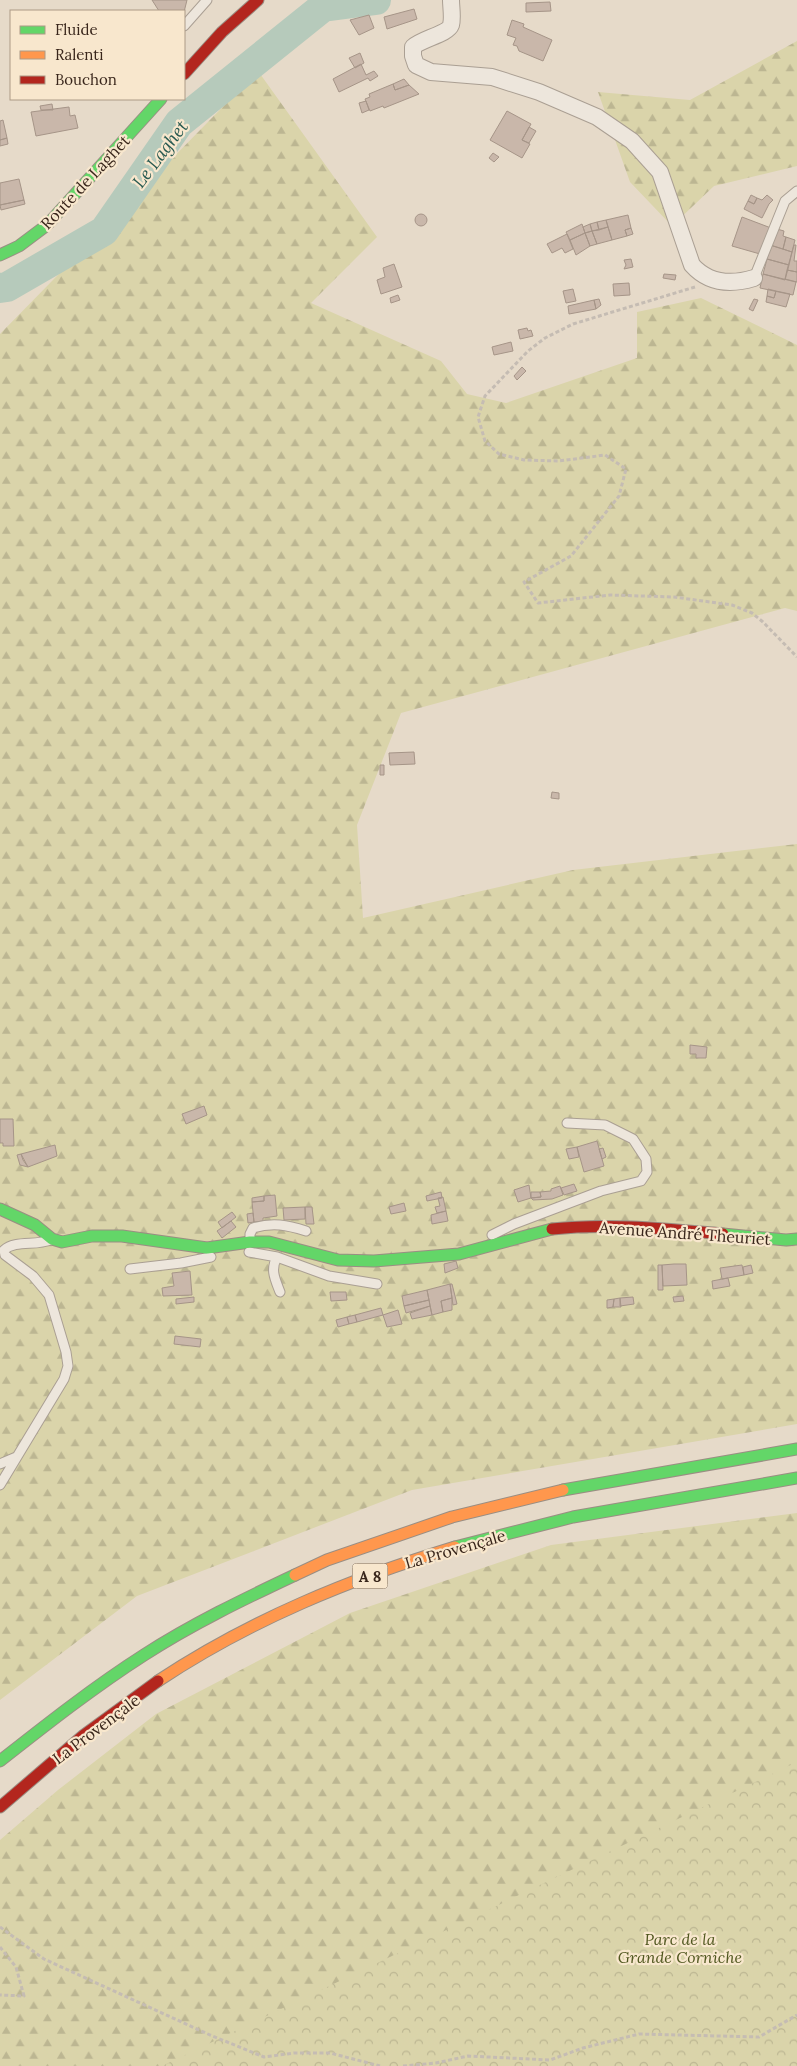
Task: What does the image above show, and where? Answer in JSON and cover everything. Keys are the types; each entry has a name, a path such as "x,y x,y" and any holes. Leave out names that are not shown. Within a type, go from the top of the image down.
{"main road":[{"path":"187,66 258,0"},
{"name":"Route de Laghet","path":"0,255 19,246 47,226 160,100"},
{"path":"0,1209 35,1225 52,1239"},
{"name":"Avenue André Theuriet","path":"52,1239 62,1242 92,1236 122,1236 207,1248 250,1242 269,1242 338,1260 374,1261 459,1254 544,1230 582,1226 638,1227 786,1240 797,1239"},
{"name":"La Provençale","path":"0,1761 59,1714 144,1655 223,1609 327,1560 452,1517 553,1492 797,1449"},
{"name":"La Provençale","path":"0,1807 61,1754 114,1713 184,1665 238,1634 311,1599 384,1570 453,1548 540,1524 797,1478"}],"street":[{"path":"451,5 452,24 450,28 443,33 419,41 413,47 416,65 431,72 492,77 539,92 597,117 632,140 660,172 692,265 700,274 714,281 739,282 754,278"}],"lane":[{"path":"185,25 207,0"},
{"path":"754,278 784,201 797,191"},
{"path":"488,1247 492,1234 601,1190 640,1181 648,1172 646,1159 633,1139 605,1125 567,1123"},
{"path":"250,1242 250,1234 253,1228 266,1224 284,1224 306,1231"},
{"path":"0,1485 64,1379 68,1366 66,1352 49,1295 33,1276 5,1255 4,1250 8,1246 41,1244 52,1239"},
{"path":"130,1269 181,1263 214,1256 225,1252 229,1246 240,1251 277,1257 329,1276 377,1284"},
{"path":"277,1257 273,1264 273,1275 280,1292"},
{"path":"0,1464 16,1457"}],"path":[{"path":"714,281 573,324 545,338 528,351 485,396 478,417 485,441 499,454 524,460 559,461 604,455 626,469 619,496 571,556 524,582 538,603 610,595 674,598 732,605 752,613 797,657"},
{"path":"0,1927 44,1959 210,2035 264,2057 294,2053 330,2053 380,2066"},
{"path":"0,1947 16,1967 24,1996 0,1995"},
{"path":"403,2066 436,2063 468,2056 550,2060 583,2048 639,2034 759,2037 797,2015"}],"green space":[{"path":"797,41 797,166 714,186 672,226 630,182 598,92 690,100"},
{"path":"258,71 377,237 311,303 441,361 467,394 506,403 637,358 637,312 701,298 797,345 797,611 785,608 401,713 357,825 363,918 573,870 797,844 797,1424 412,1490 137,1596 0,1700 0,334"},
{"path":"797,1513 797,2066 0,2066 0,1840 58,1790 156,1714 350,1613 551,1545"},
{"name":"Parc de la Grande Corniche","path":"797,1762 797,2066 162,2066"}],"building":[{"path":"152,0 187,0 184,10 158,10"},
{"path":"550,2 551,11 526,12 526,3"},
{"path":"414,9 417,19 387,29 384,17"},
{"path":"369,15 374,28 359,35 350,20"},
{"path":"512,20 524,24 523,27 552,40 543,61 519,51 517,46 513,45 516,38 507,35"},
{"path":"360,53 364,63 355,68 349,58"},
{"path":"361,64 366,75 374,71 378,76 370,81 368,78 339,92 333,79"},
{"path":"404,79 409,85 395,90 393,84"},
{"path":"393,84 395,90 409,85 419,94 384,108 383,106 370,111 365,99 370,97 369,94"},
{"path":"366,101 369,110 362,113 359,103"},
{"path":"52,104 53,110 41,110 40,106"},
{"path":"69,107 70,116 75,115 78,128 36,136 31,112"},
{"path":"507,111 531,124 522,140 530,144 522,158 490,140"},
{"path":"3,120 7,138 0,140 0,121"},
{"path":"529,127 536,131 529,143 522,140"},
{"path":"7,138 8,144 0,146 0,140"},
{"path":"493,153 499,157 494,162 489,158"},
{"path":"19,179 24,200 0,205 0,183"},
{"path":"751,195 757,198 754,204 748,201"},
{"path":"767,195 773,200 762,218 744,209 748,201 754,204 757,198 762,200"},
{"path":"24,200 25,204 1,210 0,205"},
{"path":"419,214 423,214 427,220 423,226 419,226 415,222 415,218"},
{"path":"628,215 631,228 625,230 627,236 612,240 606,220"},
{"path":"742,217 771,228 760,254 732,246"},
{"path":"606,220 608,227 599,230 597,222"},
{"path":"597,222 599,230 592,231 590,224"},
{"path":"582,224 585,233 570,240 566,232"},
{"path":"590,224 592,231 585,233 583,227"},
{"path":"608,227 612,240 597,244 592,231"},
{"path":"631,228 633,234 627,236 625,230"},
{"path":"777,229 784,231 783,236 786,237 783,249 770,245"},
{"path":"592,231 597,244 590,246 585,233"},
{"path":"585,233 590,246 576,255 570,240"},
{"path":"567,234 573,249 565,253 562,248 552,253 547,244"},
{"path":"786,237 795,240 792,252 783,249"},
{"path":"770,245 792,252 789,265 767,259"},
{"path":"794,245 796,245 794,261 797,261 797,272 787,270"},
{"path":"631,259 633,267 624,269 626,265 624,260"},
{"path":"767,259 789,265 785,280 763,274"},
{"path":"394,264 402,287 381,294 377,280 385,277 383,268"},
{"path":"787,270 797,272 797,282 785,279"},
{"path":"664,274 676,275 675,280 663,278"},
{"path":"763,274 796,282 793,295 760,288"},
{"path":"629,283 630,295 614,296 613,284"},
{"path":"573,289 576,301 566,303 563,291"},
{"path":"768,289 776,291 774,298 767,296"},
{"path":"776,291 790,294 786,307 766,302 767,296 774,298"},
{"path":"398,295 400,300 391,303 390,298"},
{"path":"599,299 601,305 596,309 594,300"},
{"path":"754,299 758,300 753,311 749,309"},
{"path":"594,300 596,309 569,314 568,306"},
{"path":"527,328 528,331 531,330 533,336 520,339 518,330"},
{"path":"511,342 513,351 494,355 492,347"},
{"path":"522,367 526,371 517,380 514,376"},
{"path":"414,752 415,764 390,765 389,753"},
{"path":"380,765 384,765 384,775 380,775"},
{"path":"552,792 559,793 559,799 551,798"},
{"path":"690,1045 707,1047 706,1058 696,1058 696,1054 690,1054"},
{"path":"204,1106 207,1115 186,1124 182,1114"},
{"path":"0,1119 13,1119 14,1146 3,1146 3,1143 0,1143"},
{"path":"597,1141 604,1166 584,1172 577,1147"},
{"path":"55,1145 57,1156 28,1167 21,1154"},
{"path":"577,1147 579,1157 569,1159 566,1149"},
{"path":"603,1148 606,1157 602,1159 599,1149"},
{"path":"21,1154 28,1167 20,1165 17,1155"},
{"path":"574,1184 577,1191 564,1195 561,1188"},
{"path":"529,1185 531,1198 518,1202 514,1190"},
{"path":"560,1186 563,1195 552,1199 533,1200 531,1198 541,1197 540,1192 551,1191 551,1189"},
{"path":"441,1192 442,1198 427,1201 426,1196"},
{"path":"531,1192 540,1192 541,1197 531,1198"},
{"path":"275,1195 277,1216 263,1218 263,1221 254,1222 252,1202 264,1201 264,1196"},
{"path":"264,1196 264,1201 252,1202 252,1198"},
{"path":"443,1197 446,1211 437,1213 435,1207 440,1206 438,1198"},
{"path":"404,1203 406,1211 391,1214 389,1207"},
{"path":"305,1207 305,1219 284,1220 283,1208"},
{"path":"305,1207 312,1207 314,1224 306,1224"},
{"path":"446,1211 448,1221 432,1224 431,1215"},
{"path":"232,1212 236,1217 222,1228 218,1222"},
{"path":"253,1213 254,1222 248,1223 247,1214"},
{"path":"231,1221 236,1227 222,1238 217,1231"},
{"path":"456,1261 458,1268 445,1273 444,1264"},
{"path":"686,1264 687,1285 663,1286 662,1265"},
{"path":"658,1265 662,1265 663,1290 658,1290"},
{"path":"742,1265 744,1275 722,1279 720,1268"},
{"path":"751,1265 753,1273 744,1275 743,1267"},
{"path":"190,1271 192,1295 163,1296 162,1288 174,1286 172,1273"},
{"path":"728,1278 730,1286 713,1289 712,1281"},
{"path":"450,1284 452,1284 457,1304 453,1305"},
{"path":"450,1284 452,1298 441,1301 443,1312 432,1315 427,1290"},
{"path":"427,1290 429,1300 404,1306 402,1296"},
{"path":"330,1292 346,1292 347,1300 331,1301"},
{"path":"683,1296 684,1301 674,1302 673,1297"},
{"path":"194,1297 194,1302 176,1304 176,1299"},
{"path":"633,1297 634,1304 620,1306 620,1298"},
{"path":"452,1298 452,1310 443,1312 441,1301"},
{"path":"620,1298 621,1307 613,1307 614,1299"},
{"path":"614,1299 613,1307 607,1308 607,1300"},
{"path":"429,1300 430,1306 406,1313 404,1306"},
{"path":"430,1306 432,1315 412,1319 410,1313"},
{"path":"381,1308 383,1315 357,1322 355,1315"},
{"path":"398,1310 402,1324 387,1327 383,1315"},
{"path":"355,1315 357,1322 349,1324 347,1317"},
{"path":"347,1317 349,1324 338,1327 336,1320"},
{"path":"175,1336 201,1339 200,1347 174,1344"}],"waterway":[{"name":"Le Laghet","path":"0,288 7,287 104,231 179,123 323,7 376,0"}],"traffic: fast":[{"path":"0,255 19,246 47,225 160,100"},
{"path":"0,1209 35,1225 52,1239 62,1242 92,1236 122,1236 207,1248 250,1242 269,1242 338,1260 374,1261 459,1254 552,1229"},
{"path":"723,1234 786,1240 797,1239"},
{"path":"563,1490 797,1449"},
{"path":"455,1547 573,1517 797,1478"},
{"path":"0,1761 89,1693 144,1655 199,1622 295,1575"}],"traffic: slow":[{"path":"295,1575 327,1560 452,1517 563,1490"},
{"path":"158,1681 228,1639 302,1603 377,1573 455,1547"}],"traffic: jam":[{"path":"185,73 222,32 258,0"},
{"path":"552,1229 616,1227 723,1234"},
{"path":"0,1807 84,1735 158,1681"}]}
